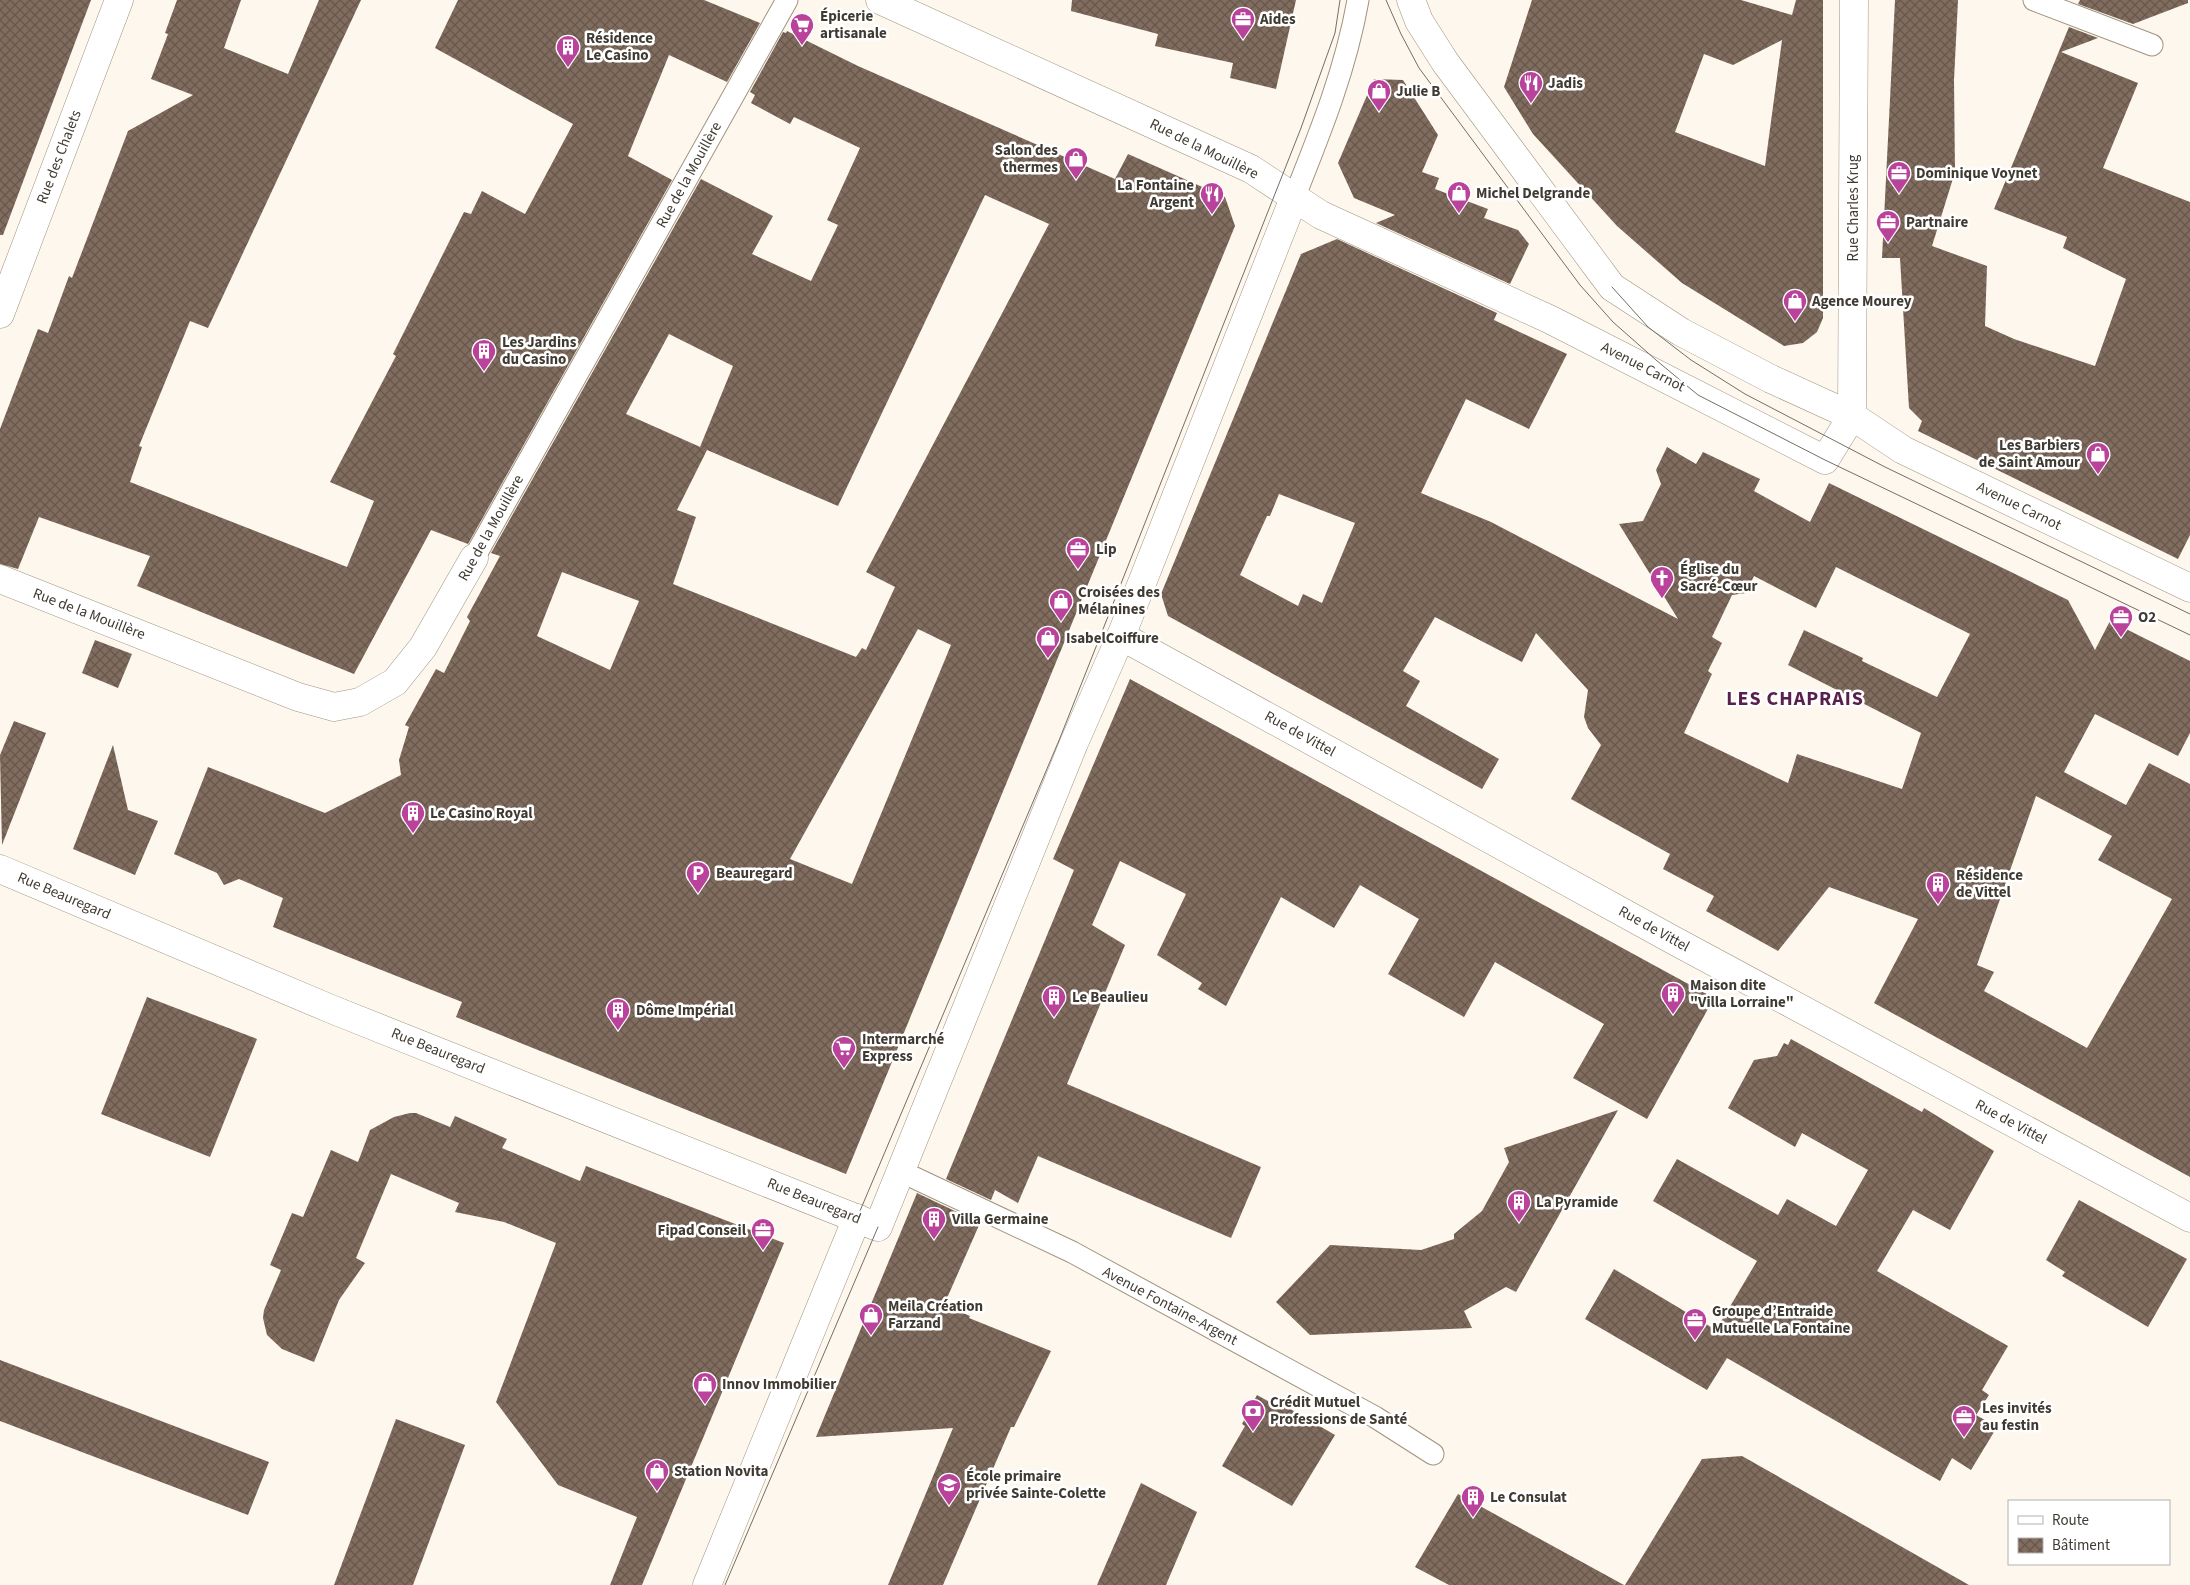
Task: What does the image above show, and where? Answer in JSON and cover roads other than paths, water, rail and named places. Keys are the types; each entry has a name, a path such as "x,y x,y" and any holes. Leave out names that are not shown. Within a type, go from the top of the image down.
{"street":[{"name":"Rue des Chalets","path":"0,314 118,0"},
{"name":"Rue de la Mouillère","path":"880,0 1251,169 1321,215 1576,332"},
{"name":"Avenue Carnot","path":"1411,0 1419,21 1445,62 1612,287 1682,332 1771,379 1852,416 1902,450 2190,588"},
{"name":"Rue Charles Krug","path":"1852,416 1854,0"},
{"path":"707,1585 867,1223 900,1171 1074,744 1121,636 1294,198"},
{"name":"Avenue Carnot","path":"1576,332 1825,460 1852,416"},
{"name":"Rue de la Mouillère","path":"0,579 298,697 334,707 360,702 395,682 423,647 474,558"},
{"name":"Rue de Vittel","path":"1121,636 1673,940 2190,1218"},
{"name":"Rue Beauregard","path":"0,869 331,1009 867,1223"}],"lane":[{"name":"Rue de la Mouillère","path":"474,558 787,0"},
{"path":"1294,198 1329,111 1352,39 1358,0"},
{"path":"2034,0 2152,45"},
{"name":"Avenue Fontaine-Argent","path":"900,1171 1072,1252 1375,1417 1433,1454"}],"tram line":[{"path":"857,1218 1060,738 1301,128 1335,33 1340,0"},
{"path":"1386,0 1419,68 1580,285 1613,322 1698,395 1825,460 2190,635"},
{"path":"1612,287 1648,327 1691,360 1745,394 1885,467 2190,614"},
{"path":"725,1585 878,1227"}],"place":[{"name":"Aides","path":"1243,40"},
{"name":"Épicerie artisanale","path":"802,46"},
{"name":"Résidence Le Casino","path":"568,68"},
{"name":"Jadis","path":"1531,104"},
{"name":"Julie B","path":"1379,112"},
{"name":"Salon des thermes","path":"1076,180"},
{"name":"Dominique Voynet","path":"1899,194"},
{"name":"Michel Delgrande","path":"1459,214"},
{"name":"La Fontaine Argent","path":"1212,215"},
{"name":"Partnaire","path":"1888,243"},
{"name":"Agence Mourey","path":"1795,322"},
{"name":"Les Jardins du Casino","path":"484,372"},
{"name":"Les Barbiers de Saint Amour","path":"2098,475"},
{"name":"Lip","path":"1078,570"},
{"name":"Église du Sacré-Cœur","path":"1662,599"},
{"name":"Croisées des Mélanines","path":"1061,622"},
{"name":"O2","path":"2121,638"},
{"name":"IsabelCoiffure","path":"1048,659"},
{"name":"Le Casino Royal","path":"413,834"},
{"name":"Beauregard","path":"698,894"},
{"name":"Résidence de Vittel","path":"1938,905"},
{"name":"Maison dite \"Villa Lorraine\"","path":"1673,1015"},
{"name":"Le Beaulieu","path":"1054,1018"},
{"name":"Dôme Impérial","path":"618,1031"},
{"name":"Intermarché Express","path":"844,1069"},
{"name":"La Pyramide","path":"1519,1223"},
{"name":"Villa Germaine","path":"934,1240"},
{"name":"Fipad Conseil","path":"763,1251"},
{"name":"Meila Création Farzand","path":"871,1336"},
{"name":"Groupe d’Entraide Mutuelle La Fontaine","path":"1695,1341"},
{"name":"Innov Immobilier","path":"705,1405"},
{"name":"Crédit Mutuel Professions de Santé","path":"1253,1432"},
{"name":"Les invités au festin","path":"1964,1438"},
{"name":"Station Novita","path":"657,1492"},
{"name":"École primaire privée Sainte-Colette","path":"949,1506"},
{"name":"Le Consulat","path":"1473,1518"}],"district":[{"name":"LES CHAPRAIS","path":"1795,699"}]}
